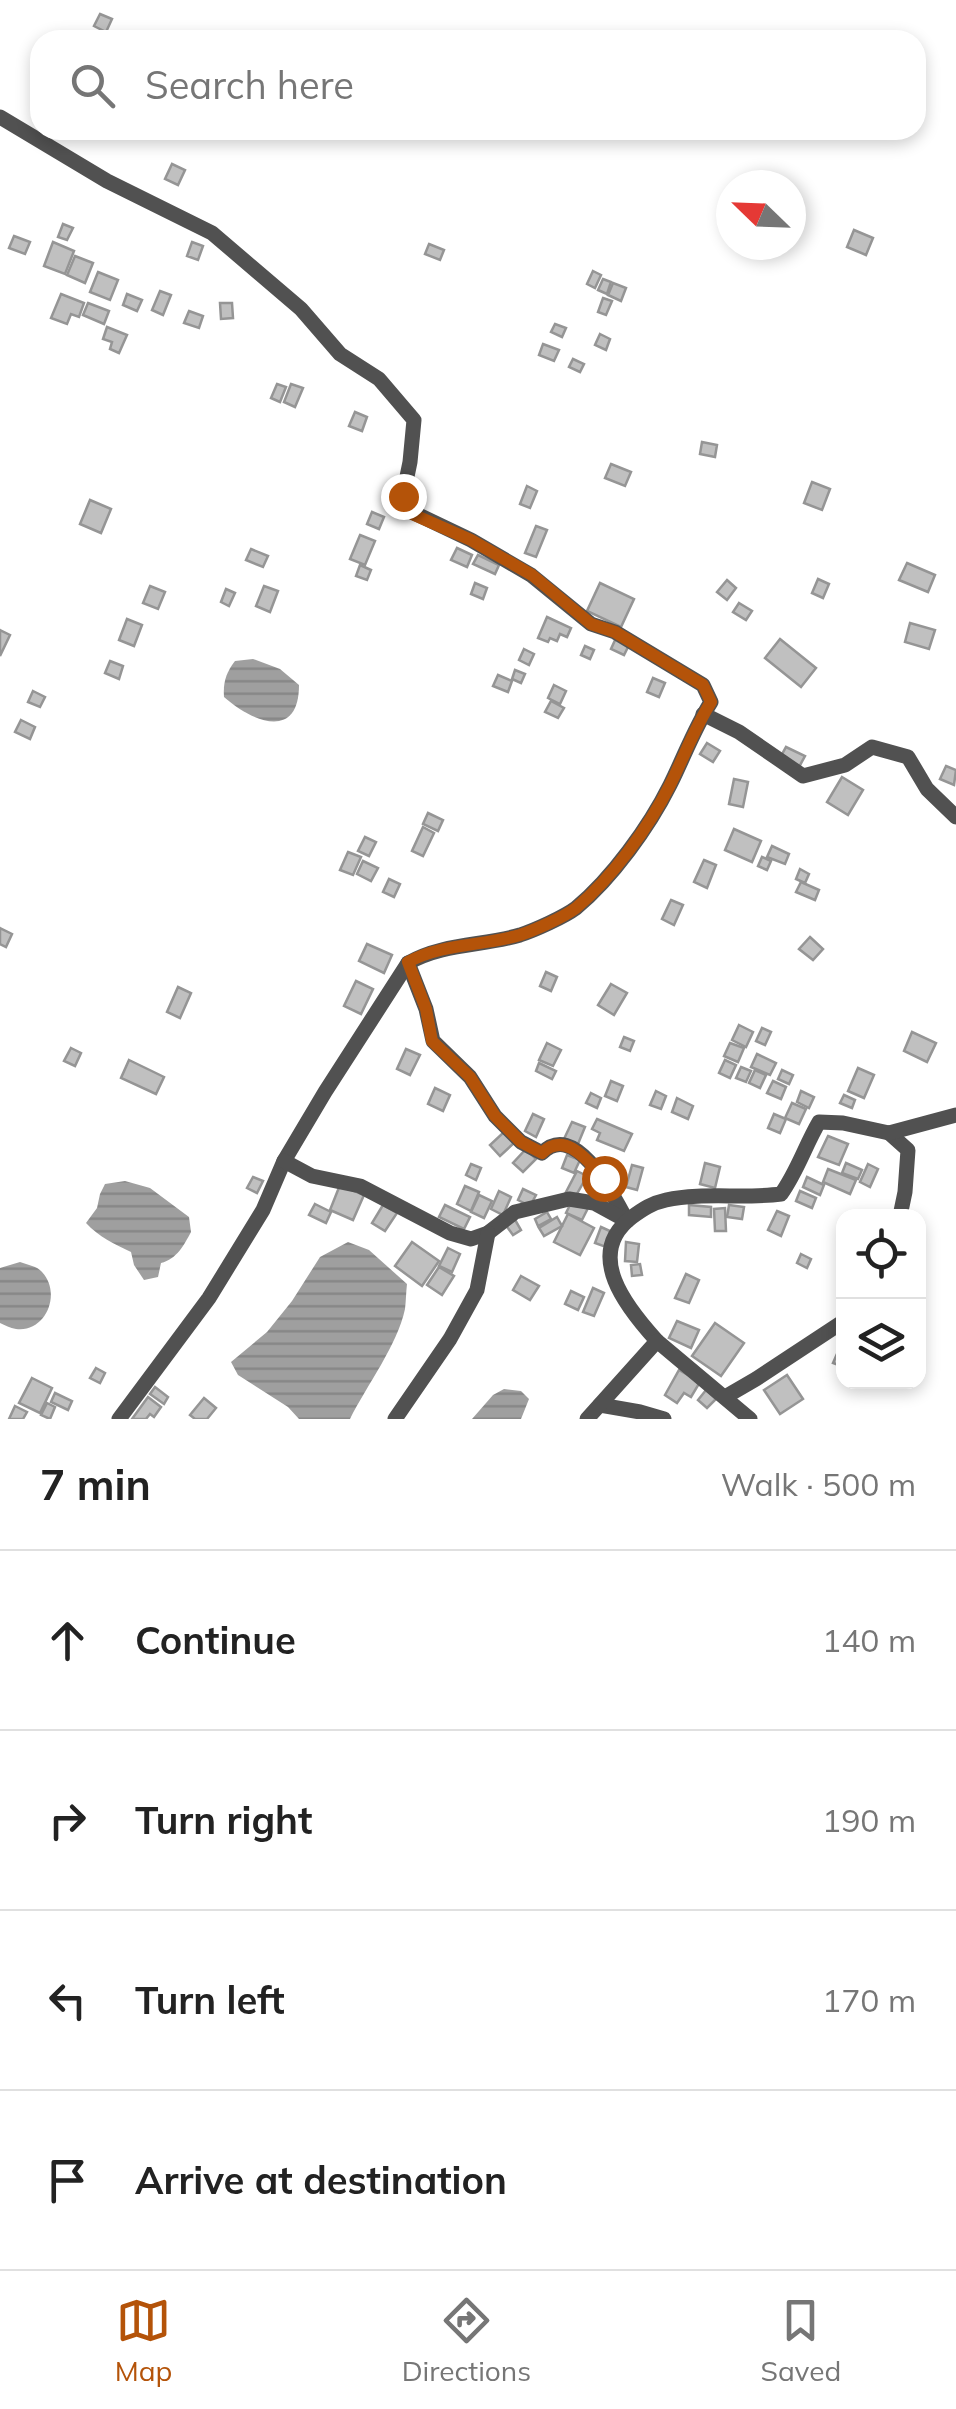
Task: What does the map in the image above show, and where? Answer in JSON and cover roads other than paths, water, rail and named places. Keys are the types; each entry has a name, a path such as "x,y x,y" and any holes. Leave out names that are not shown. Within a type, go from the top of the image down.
{"street":[{"path":"0,117 30,134"},
{"path":"39,140 212,233 301,308 340,354 379,380 414,420 403,496 406,509 532,575 591,624 615,632 703,685 711,702 644,829 605,879 574,910 521,934 426,953 408,962 324,1092 284,1161 264,1210 209,1298 119,1419"},
{"path":"703,714 739,732 803,776 845,765 872,748 908,757 927,789 956,817"},
{"path":"408,962 426,1009 432,1041 470,1077 495,1116 521,1142 542,1153 550,1145 560,1144 578,1152 604,1178 626,1221"},
{"path":"750,1419 657,1341 639,1321 621,1294 609,1263 612,1237 648,1205 670,1199 781,1194 820,1122 889,1132 956,1115"},
{"path":"889,1132 908,1150 901,1209"},
{"path":"284,1161 312,1176 360,1186 471,1239 488,1233 514,1212 569,1199 594,1203 626,1221"},
{"path":"396,1419 450,1339 477,1290 488,1233"},
{"path":"724,1396 836,1326"},
{"path":"587,1419 657,1341"},
{"path":"600,1405 664,1419"}]}
